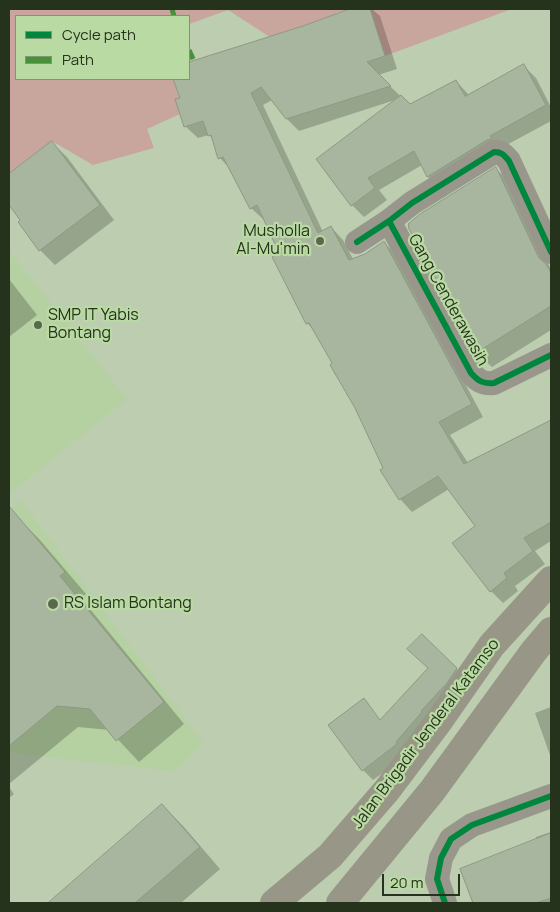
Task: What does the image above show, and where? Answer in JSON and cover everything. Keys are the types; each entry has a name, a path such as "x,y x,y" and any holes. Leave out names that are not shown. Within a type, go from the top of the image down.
{"main road":[{"name":"Jalan Brigadir Jenderal Katamso","path":"274,903 330,856 387,790 439,721 492,645 551,580"},
{"path":"340,903 432,791 534,651 551,631"}],"street":[{"path":"389,221 412,203 494,152 498,152 502,153 508,161 551,252"},
{"name":"Gang Cenderawasih","path":"357,242 389,221 470,373 478,381 486,384 494,383 551,355"},
{"path":"445,903 437,879 441,858 451,839 472,825 551,796"}],"shaded area":[{"path":"9,9 350,9 270,37 228,10 190,24 190,15 15,15 15,80 173,80 179,96 180,114 147,129 154,148 93,165 52,141 9,174"},
{"path":"370,9 509,9 509,10 385,56"},
{"name":"SMP IT Yabis Bontang","path":"9,251 127,399 9,494"},
{"name":"RS Islam Bontang","path":"21,501 203,743 175,771 9,753 9,511"}],"building":[{"path":"350,9 370,9 385,56 367,62 391,86 286,119 261,87 251,93 318,233 331,226 349,260 365,254 384,241 472,404 439,422 464,464 551,420 551,522 524,538 533,551 504,573 507,578 490,592 452,543 475,526 438,476 399,500 380,470 383,468 355,408 330,365 332,363 309,323 306,324 272,257 279,253 257,205 250,209 223,157 218,159 211,135 208,136 203,121 184,127 175,99 180,98 173,80 190,80 190,62"},
{"path":"524,64 546,105 490,136 492,139 487,140 427,177 414,151 368,178 375,188 351,206 316,159 401,95 410,104 456,80 465,96"},
{"path":"52,141 100,205 39,251 18,222 20,220 9,205 9,174"},
{"path":"496,167 539,258 546,264 551,273 551,306 476,353 408,224 420,214"},
{"name":"RS Islam Bontang","path":"9,506 65,572 60,576 164,702 116,741 90,709 57,706 9,746"},
{"path":"422,634 457,668 447,683 396,742 397,744 362,771 328,725 364,698 380,720 428,668 407,649"},
{"path":"162,804 200,847 135,903 48,903"},
{"path":"551,833 551,898 536,903 473,903 460,869"}],"marked path":[{"path":"172,9 174,15"},
{"path":"190,52 194,61"}],"cycle path":[{"path":"389,221 412,203 494,152 499,153 509,161 551,252"},
{"path":"357,242 389,221 471,373 478,380 494,383 551,355"},
{"path":"445,903 437,879 441,858 451,839 472,825 551,796"}],"place":[{"name":"Musholla Al-Mu'min","path":"320,241"},
{"name":"SMP IT Yabis Bontang","path":"38,325"},
{"name":"RS Islam Bontang","path":"53,604"}]}
